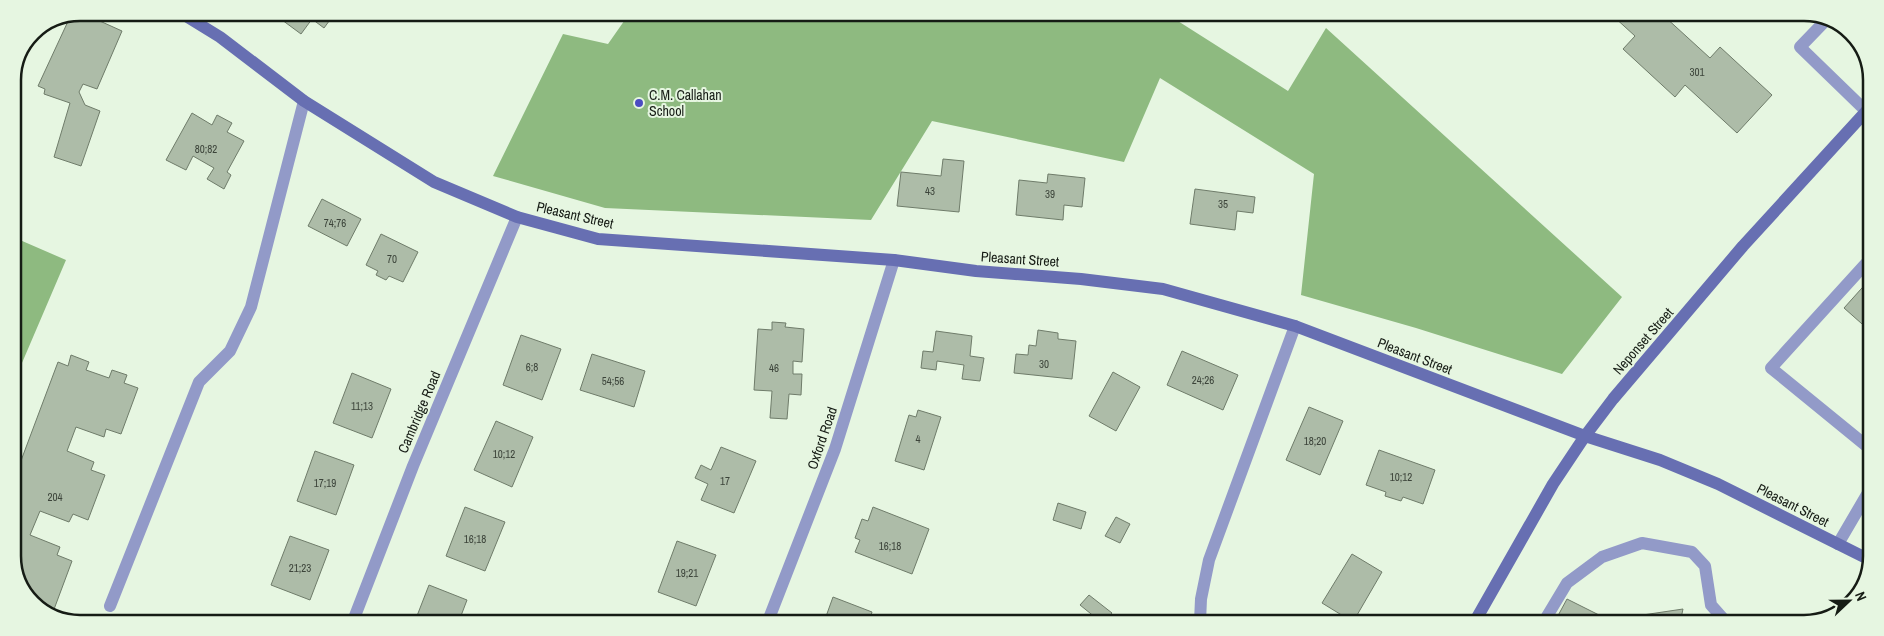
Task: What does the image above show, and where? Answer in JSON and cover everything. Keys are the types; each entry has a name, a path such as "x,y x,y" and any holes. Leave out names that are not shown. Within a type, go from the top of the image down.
{"street":[{"name":"Pleasant Street","path":"194,21 220,37 304,101 434,182 516,218 598,239 894,260 976,271 1081,279 1163,289 1294,326 1585,436 1660,460 1718,484 1863,556"},
{"path":"1822,24 1800,47 1863,104"},
{"path":"110,606 199,382 230,351 251,307 304,101"},
{"name":"Neponset Street","path":"1479,615 1553,484 1585,436 1613,399 1743,246 1863,116"},
{"name":"Cambridge Road","path":"356,615 412,466 516,218"},
{"name":"Oxford Road","path":"770,615 835,448 894,260"},
{"path":"1863,267 1770,368 1863,443"},
{"path":"1200,615 1201,599 1209,560 1294,326"},
{"path":"1838,544 1863,500"},
{"path":"1548,615 1567,583 1602,557 1642,544 1692,552 1705,566 1711,604 1720,615"}],"green space":[{"path":"624,21 1178,21 1288,91 1326,28 1622,297 1562,374 1416,328 1301,295 1314,174 1160,78 1124,162 932,121 871,220 605,208 493,176 563,34 608,44"},
{"path":"21,240 66,260 21,365"}],"building":[{"path":"100,21 122,31 97,89 83,84 79,92 85,105 100,111 81,166 54,157 70,103 44,94 45,89 38,86 67,23"},
{"path":"283,21 311,21 301,34"},
{"path":"315,21 329,21 324,28"},
{"path":"1618,21 1669,21 1710,58 1720,47 1772,95 1737,133 1685,85 1675,97 1623,49 1635,36"},
{"path":"192,113 212,125 217,115 232,123 227,132 244,141 227,172 231,175 224,189 207,179 214,168 193,156 186,170 166,160"},
{"path":"943,159 964,161 959,212 897,206 901,172 941,176"},
{"path":"1048,174 1085,178 1082,207 1064,205 1063,220 1016,215 1019,180 1047,183"},
{"path":"1195,189 1255,197 1253,213 1237,211 1235,230 1190,224"},
{"path":"322,199 361,219 347,246 308,226"},
{"path":"381,234 418,252 403,282 389,276 386,280 376,275 378,271 366,265"},
{"path":"1863,287 1863,325 1844,308"},
{"path":"772,322 786,323 785,327 804,329 802,362 793,361 793,374 802,374 801,395 789,394 787,419 770,418 772,391 754,390 758,329 772,330"},
{"path":"1038,330 1058,333 1058,339 1076,341 1072,379 1014,373 1016,354 1028,355 1029,345 1036,346"},
{"path":"936,331 972,336 970,356 984,358 980,381 962,379 964,365 937,361 936,370 921,368 923,351 933,352"},
{"path":"521,335 561,349 542,400 503,385"},
{"path":"1182,351 1238,375 1223,410 1167,385"},
{"path":"592,354 645,371 634,407 580,390"},
{"path":"71,355 89,362 86,370 109,378 112,370 127,375 124,383 138,388 121,434 106,429 104,437 76,427 67,451 94,462 91,470 105,475 88,520 73,514 69,522 40,511 30,535 60,547 57,555 72,561 54,609 34,592 22,567 21,461 58,362 68,366"},
{"path":"1113,372 1140,387 1116,431 1089,416"},
{"path":"352,373 391,389 372,438 333,423"},
{"path":"1309,407 1343,421 1320,475 1286,460"},
{"path":"918,410 941,417 924,470 895,461 909,415 916,417"},
{"path":"496,421 533,437 512,487 474,470"},
{"path":"721,447 756,461 734,513 701,500 708,484 695,478 701,465 711,470"},
{"path":"1379,450 1435,470 1423,504 1403,497 1401,501 1385,496 1386,492 1366,485"},
{"path":"315,451 354,465 336,515 297,501"},
{"path":"1058,503 1086,512 1081,529 1053,520"},
{"path":"465,507 505,522 485,571 446,556"},
{"path":"873,507 929,529 912,574 855,552 860,540 855,538 862,519 868,521"},
{"path":"1116,517 1130,524 1120,543 1105,536"},
{"path":"290,536 329,550 310,600 271,585"},
{"path":"677,541 716,555 696,606 658,592"},
{"path":"1352,554 1382,572 1357,615 1342,615 1322,603"},
{"path":"429,585 467,600 461,615 417,615"},
{"path":"1089,595 1112,613 1110,615 1092,615 1080,605"},
{"path":"833,597 872,612 871,615 827,615"},
{"path":"1567,599 1599,615 1558,615"},
{"path":"1683,609 1682,615 1643,615"}],"place":[{"name":"C.M. Callahan School","path":"639,103"}]}
